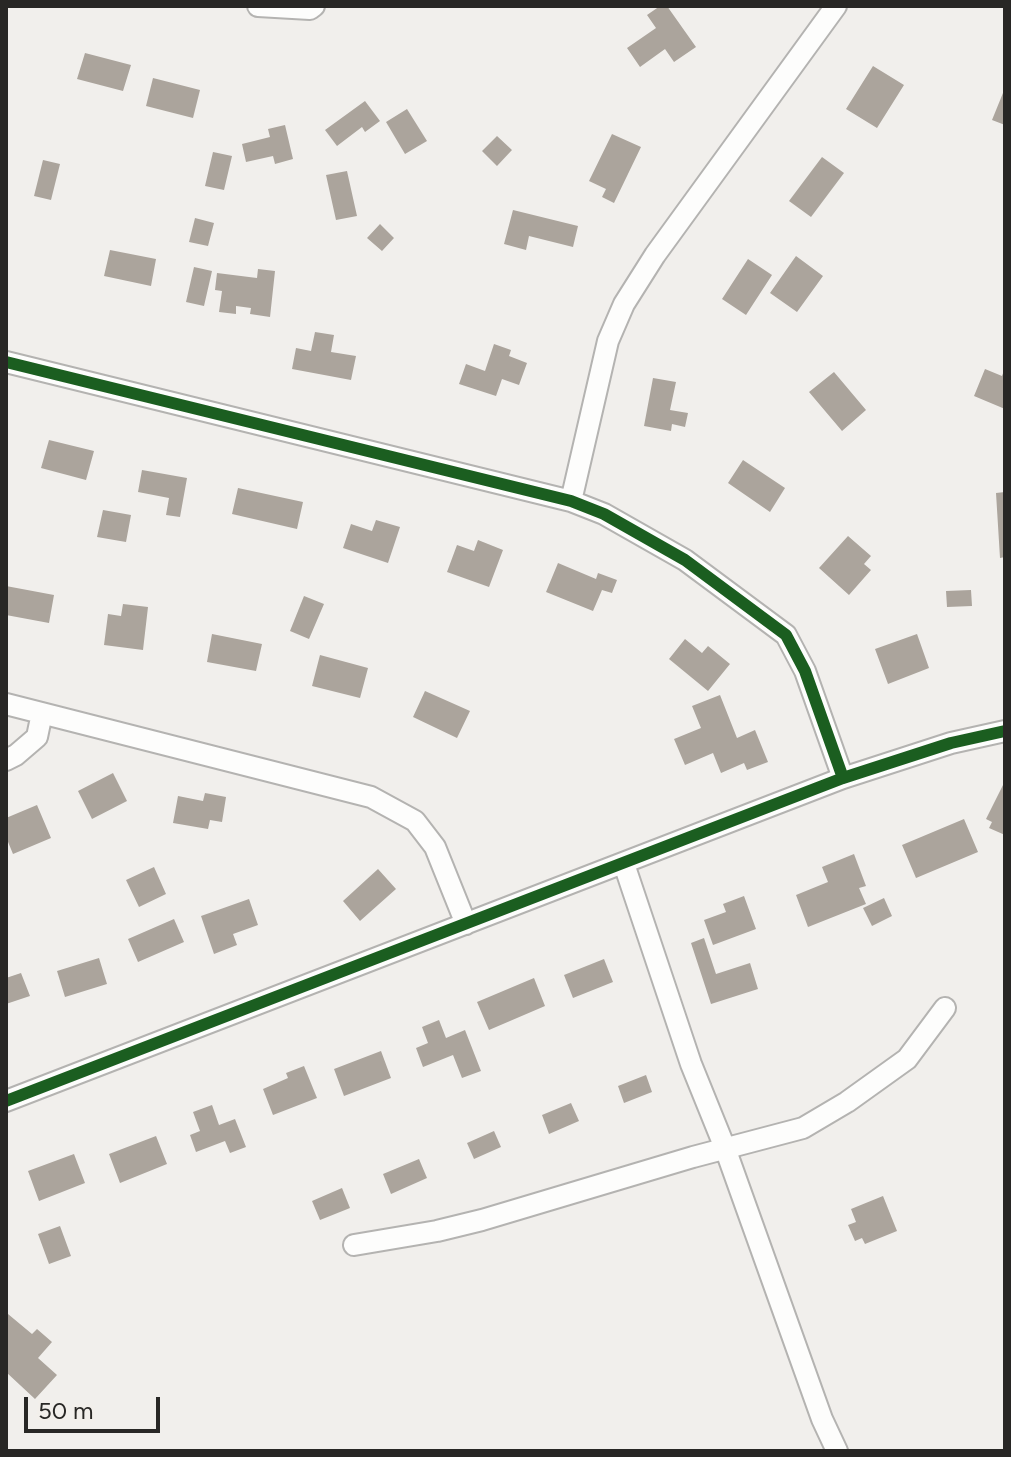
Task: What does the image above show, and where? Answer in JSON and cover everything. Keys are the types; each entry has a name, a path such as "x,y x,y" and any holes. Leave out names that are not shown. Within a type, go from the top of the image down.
{"street":[{"path":"258,6 310,9 314,6"},
{"path":"571,501 608,341 624,304 655,255 836,6"},
{"path":"6,362 571,501 604,514 685,560 786,635 805,671 843,778"},
{"path":"6,704 371,797 415,821 435,847 466,924"},
{"path":"6,760 37,737 42,713"},
{"path":"6,1101 843,778 951,743 1005,731"},
{"path":"624,864 691,1064 725,1148 822,1419 837,1451"},
{"path":"354,1245 482,1220 803,1128 847,1102 907,1059 945,1008"}],"building":[{"path":"660,6 667,6 696,47 674,62 665,49 640,67 627,48 656,28 647,15"},
{"path":"85,53 131,65 123,91 77,79"},
{"path":"873,66 904,85 877,128 846,109"},
{"path":"153,78 200,90 193,118 146,106"},
{"path":"1005,88 1005,125 992,120"},
{"path":"365,101 380,121 365,132 362,127 337,146 325,130"},
{"path":"407,109 427,141 405,154 386,122"},
{"path":"285,125 293,159 275,164 273,156 246,162 242,144 270,137 268,129"},
{"path":"612,134 641,147 614,203 602,197 606,189 589,181"},
{"path":"497,136 512,150 497,166 482,151"},
{"path":"213,152 232,156 224,190 205,186"},
{"path":"822,157 844,173 811,217 789,201"},
{"path":"43,160 60,164 51,200 34,196"},
{"path":"347,171 357,216 336,220 326,175"},
{"path":"513,210 578,226 573,247 529,236 526,250 504,244"},
{"path":"195,218 214,223 208,246 189,242"},
{"path":"380,224 394,238 382,251 367,238"},
{"path":"110,250 156,259 151,286 104,276"},
{"path":"796,256 823,276 797,312 770,293"},
{"path":"748,259 772,275 746,315 722,299"},
{"path":"194,267 212,271 204,306 186,302"},
{"path":"258,269 275,271 270,317 250,314 251,308 236,306 236,314 219,312 222,291 215,290 217,273 257,278"},
{"path":"315,332 334,335 331,352 356,356 351,380 292,369 296,348 311,351"},
{"path":"494,344 511,350 509,356 527,363 519,385 502,379 496,396 459,384 466,364 485,371"},
{"path":"1005,368 1005,409 974,396 985,369 1002,376"},
{"path":"834,372 866,410 842,431 809,392"},
{"path":"653,378 676,382 670,410 688,413 685,427 672,424 671,431 644,426"},
{"path":"49,440 94,451 86,480 41,468"},
{"path":"743,460 785,488 770,512 728,483"},
{"path":"142,470 187,478 180,517 166,515 169,498 138,492"},
{"path":"238,488 303,502 297,529 232,514"},
{"path":"1005,492 1005,557 1000,558 996,493"},
{"path":"103,510 131,515 126,542 97,537"},
{"path":"376,520 400,527 388,563 343,548 351,524 372,531"},
{"path":"848,536 871,556 864,564 871,570 849,595 819,568"},
{"path":"478,540 503,550 489,587 447,572 457,545 474,551"},
{"path":"558,563 596,579 598,573 617,580 612,593 602,590 593,611 546,592"},
{"path":"6,586 54,595 49,623 6,615"},
{"path":"971,590 972,606 947,607 946,591"},
{"path":"304,596 324,604 309,639 290,631"},
{"path":"123,604 148,607 143,650 104,645 108,614 121,616"},
{"path":"212,634 262,644 256,671 207,662"},
{"path":"917,634 929,668 888,684 875,649"},
{"path":"685,639 702,653 708,646 730,664 708,691 669,659"},
{"path":"320,655 368,668 360,698 312,686"},
{"path":"425,691 470,711 457,738 413,717"},
{"path":"720,695 737,738 755,730 768,762 747,770 744,763 721,773 713,753 685,765 674,739 701,728 692,706"},
{"path":"113,773 127,801 92,819 78,791"},
{"path":"1005,781 1005,835 989,828 992,822 986,819"},
{"path":"205,793 226,797 222,822 210,820 208,829 173,823 178,796 203,801"},
{"path":"37,805 51,838 13,854 6,837 6,818"},
{"path":"964,819 978,852 916,878 902,845"},
{"path":"854,854 866,886 859,888 866,904 808,927 796,895 828,882 822,867"},
{"path":"154,867 166,894 139,907 126,880"},
{"path":"378,869 396,889 360,921 343,901"},
{"path":"744,896 756,929 713,945 704,920 726,912 723,904"},
{"path":"884,898 892,916 872,926 863,908"},
{"path":"249,899 258,925 233,934 237,945 214,954 201,916"},
{"path":"174,919 184,942 138,962 128,939"},
{"path":"704,938 716,974 750,963 758,989 711,1004 691,943"},
{"path":"99,958 107,984 65,997 57,971"},
{"path":"604,959 613,982 573,998 564,975"},
{"path":"21,973 30,996 6,1004 6,978"},
{"path":"534,978 545,1006 489,1030 477,1002"},
{"path":"439,1020 446,1038 465,1030 481,1071 462,1078 453,1055 423,1067 416,1048 428,1043 422,1027"},
{"path":"381,1051 391,1078 344,1096 334,1069"},
{"path":"304,1066 317,1098 273,1115 263,1089 288,1078 286,1073"},
{"path":"646,1075 652,1092 624,1103 618,1086"},
{"path":"571,1103 579,1121 549,1134 542,1115"},
{"path":"212,1105 219,1125 235,1119 246,1147 230,1153 225,1141 196,1152 190,1135 200,1131 193,1112"},
{"path":"494,1131 501,1147 474,1159 467,1143"},
{"path":"156,1136 167,1164 120,1183 109,1154"},
{"path":"74,1154 85,1183 39,1201 28,1171"},
{"path":"419,1159 427,1178 391,1194 383,1174"},
{"path":"342,1188 350,1208 320,1220 312,1201"},
{"path":"883,1196 897,1231 865,1244 862,1238 855,1241 848,1225 856,1222 851,1209"},
{"path":"60,1226 71,1256 49,1264 38,1234"},
{"path":"8,1314 32,1334 37,1329 52,1342 38,1358 57,1375 35,1399 6,1372"}],"cycle path":[{"path":"6,362 571,501 604,514 685,560 786,635 805,671 843,778"},
{"path":"6,1101 843,778 951,743 1005,731"}]}
